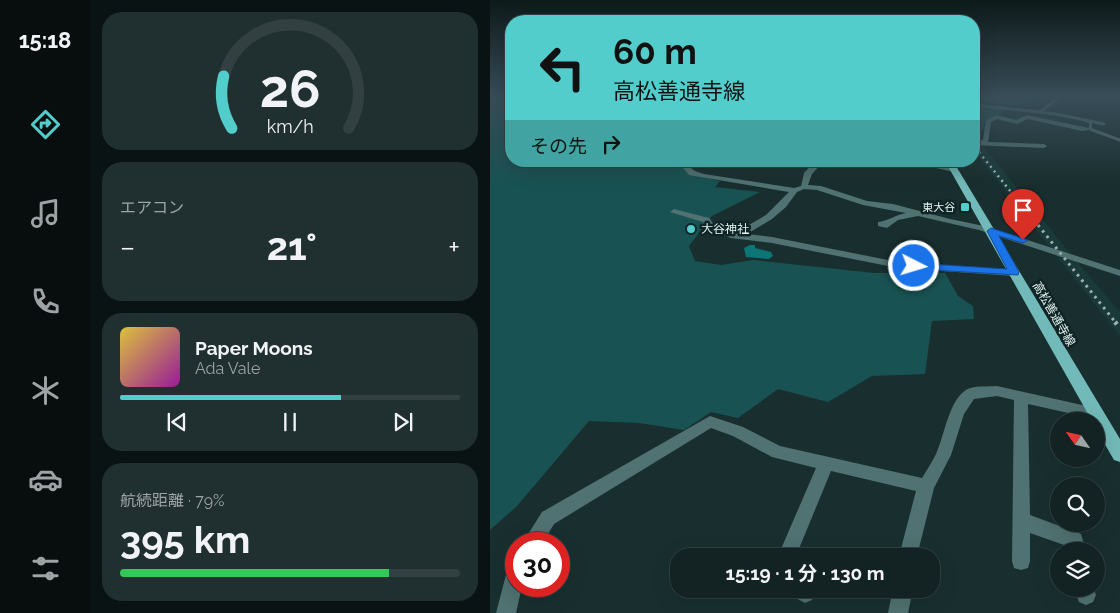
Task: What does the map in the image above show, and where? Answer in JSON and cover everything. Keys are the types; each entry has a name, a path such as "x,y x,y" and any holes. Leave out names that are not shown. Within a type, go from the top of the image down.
{"main road":[{"name":"高松善通寺線","path":"952,167 1094,412"},
{"name":"高松善通寺線","path":"1105,430 1120,456"}],"street":[{"path":"984,143 988,125"},
{"path":"1059,125 1082,130 1090,129"},
{"path":"980,143 1044,146"},
{"path":"688,167 692,173 794,190 804,187 818,188 866,203 912,211 916,214 991,231 1120,273"},
{"path":"804,187 808,173 814,167"},
{"path":"737,235 750,230 777,212 794,190"},
{"path":"674,212 706,220 712,228 731,235 898,265 1014,272"},
{"path":"881,224 887,225 895,218 916,214"},
{"path":"910,548 926,486 945,452 955,415 961,404 970,394 997,391 1084,412"},
{"path":"1021,397 1021,560"},
{"path":"539,532 548,518 710,422 738,431 777,452 926,486"},
{"path":"790,548 826,464"},
{"path":"1021,522 1074,540 1075,542"},
{"path":"506,613 510,597"},
{"path":"898,613 901,598"}],"lane":[{"path":"1091,125 1090,129 1120,140"}],"shaded area":[{"path":"490,125 505,125 505,167 683,167 687,173 720,181 715,187 760,192 712,216 689,246 695,261 721,265 753,260 874,273 945,273 958,296 973,306 974,319 932,321 925,374 872,376 828,402 778,389 738,418 711,412 684,430 639,423 589,421 517,506 490,530"},
{"path":"980,125 984,125 982,131 980,130"},
{"path":"980,142 1120,312 1120,336 980,159"},
{"path":"755,245 755,248 771,252 773,256 769,259 746,257 744,248"}],"railway":[{"path":"980,153 1039,227"},
{"path":"1038,225 1116,323"},
{"path":"1115,322 1120,328"}],"place":[{"name":"東大谷","path":"965,207"},
{"name":"大谷神社","path":"691,229"}],"route":[{"path":"914,266 1014,272 991,231 1023,240"}]}
